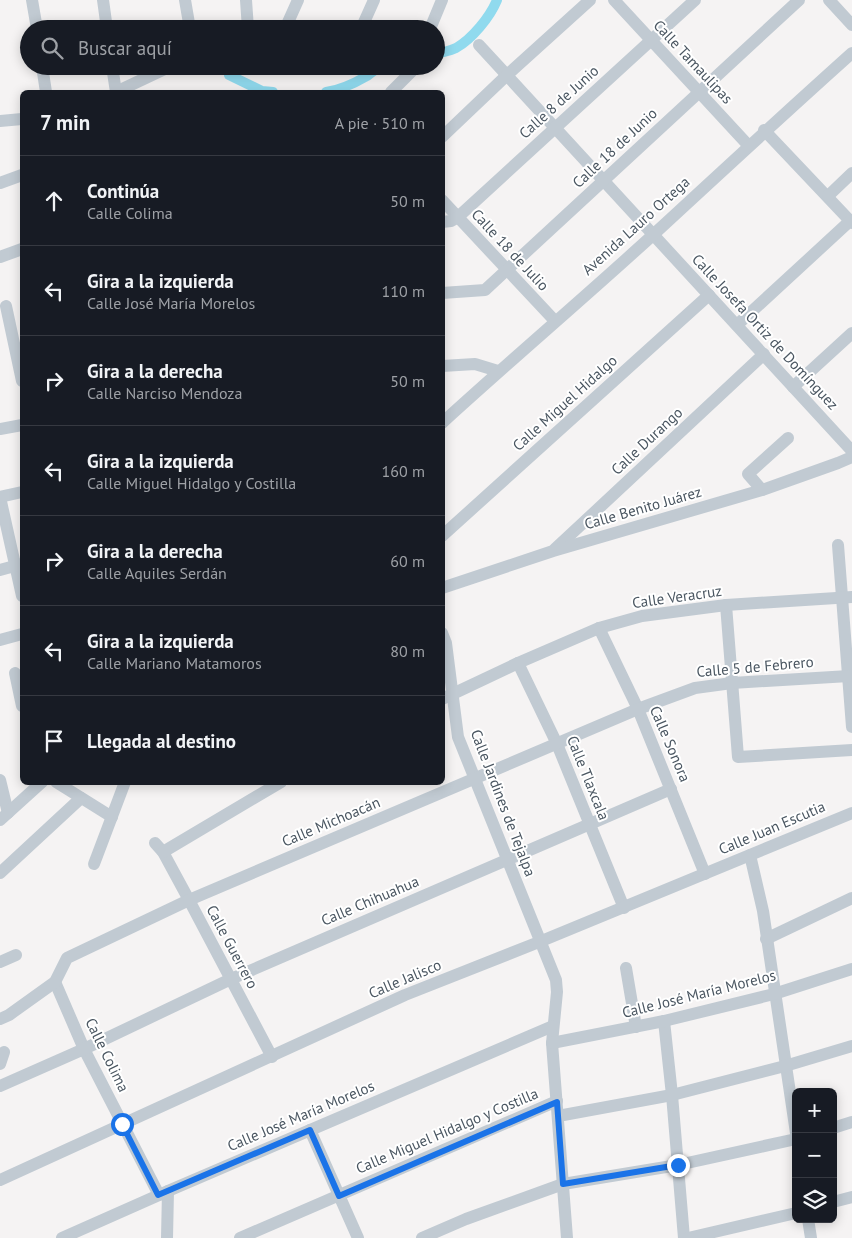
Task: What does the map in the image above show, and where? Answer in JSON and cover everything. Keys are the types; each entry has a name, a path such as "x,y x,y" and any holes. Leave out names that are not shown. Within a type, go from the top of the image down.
{"street":[{"path":"32,0 35,20"},
{"path":"103,0 106,20"},
{"path":"186,0 189,20"},
{"path":"246,0 247,20"},
{"path":"289,20 298,0"},
{"path":"366,20 374,0"},
{"path":"434,20 442,0"},
{"path":"445,134 590,0"},
{"name":"Calle Tamaulipas","path":"614,0 748,146"},
{"name":"Calle 8 de Junio","path":"445,222 458,217 694,0"},
{"name":"Calle 18 de Junio","path":"445,293 485,290 604,182 798,0"},
{"path":"829,0 852,26"},
{"name":"Calle Josefa Ortiz de Domínguez","path":"479,45 852,452"},
{"name":"Avenida Lauro Ortega","path":"445,420 498,371 653,235 764,130 852,54"},
{"path":"43,75 46,90"},
{"path":"113,75 116,90"},
{"path":"120,90 153,75"},
{"path":"393,90 408,75"},
{"path":"0,121 20,120"},
{"path":"737,325 851,222 764,130"},
{"path":"828,196 852,173"},
{"path":"0,183 20,176"},
{"name":"Calle 18 de Julio","path":"445,203 555,321"},
{"path":"0,257 20,250"},
{"name":"Calle Miguel Hidalgo","path":"445,533 710,295"},
{"path":"6,306 20,372"},
{"path":"794,387 852,332"},
{"name":"Calle Durango","path":"553,551 764,354"},
{"path":"445,366 475,364 498,371"},
{"path":"0,430 20,425"},
{"path":"762,490 748,474 788,438"},
{"name":"Calle Benito Juárez","path":"445,587 553,551 762,490 838,463 852,456"},
{"path":"0,570 19,565 0,497 20,492"},
{"path":"838,545 847,597 852,727"},
{"name":"Calle Veracruz","path":"447,697 518,663 599,628 642,616 726,606 847,597"},
{"path":"726,606 738,757 852,750"},
{"name":"Calle Sonora","path":"599,628 638,709 705,874"},
{"path":"0,640 20,635"},
{"name":"Calle Jardines de Tejalpa","path":"445,658 447,697 458,737 508,859 539,942 556,980 557,992 553,1026"},
{"name":"Calle Tlaxcala","path":"518,663 557,744 624,908"},
{"path":"15,673 20,697"},
{"name":"Calle 5 de Febrero","path":"638,709 695,688 732,683 849,676"},
{"name":"Calle Michoacán","path":"55,982 67,958 189,900 638,709"},
{"path":"0,780 4,816"},
{"path":"4,816 38,785"},
{"path":"60,785 112,817"},
{"path":"94,864 124,785"},
{"name":"Calle Guerrero","path":"272,1057 189,900 159,848 275,785"},
{"name":"Calle Chihuahua","path":"0,1086 84,1049 231,978 671,789"},
{"path":"0,873 80,798"},
{"name":"Calle Juan Escutia","path":"705,874 852,813"},
{"path":"750,855 763,911 792,1109"},
{"name":"Calle Jalisco","path":"0,1180 404,995 705,874"},
{"path":"766,939 852,898"},
{"path":"0,962 16,955"},
{"path":"626,968 636,1027"},
{"name":"Calle José María Morelos","path":"552,1042 664,1021 774,994 852,969"},
{"path":"0,1019 9,1015 55,982"},
{"name":"Calle Colima","path":"55,982 84,1049 122,1124 163,1193"},
{"path":"664,1021 686,1238 792,1214"},
{"path":"553,1026 552,1042 567,1238"},
{"name":"Calle José María Morelos","path":"62,1238 553,1026"},
{"path":"558,1116 672,1095 785,1066 852,1046"},
{"name":"Calle Miguel Hidalgo y Costilla","path":"240,1238 557,1102"},
{"path":"837,1127 852,1122"},
{"path":"310,1130 358,1238"},
{"path":"422,1238 466,1219 563,1184 678,1165 792,1140"},
{"path":"163,1193 167,1238"},
{"path":"837,1201 852,1197"},
{"path":"809,1223 811,1238"}],"waterway":[{"path":"445,52 456,48 468,39 485,20 497,0"},
{"path":"229,75 260,90"},
{"path":"337,90 368,75"}],"route":[{"path":"122,1124 158,1195 310,1130 339,1196 557,1102 563,1184 678,1165"}]}
